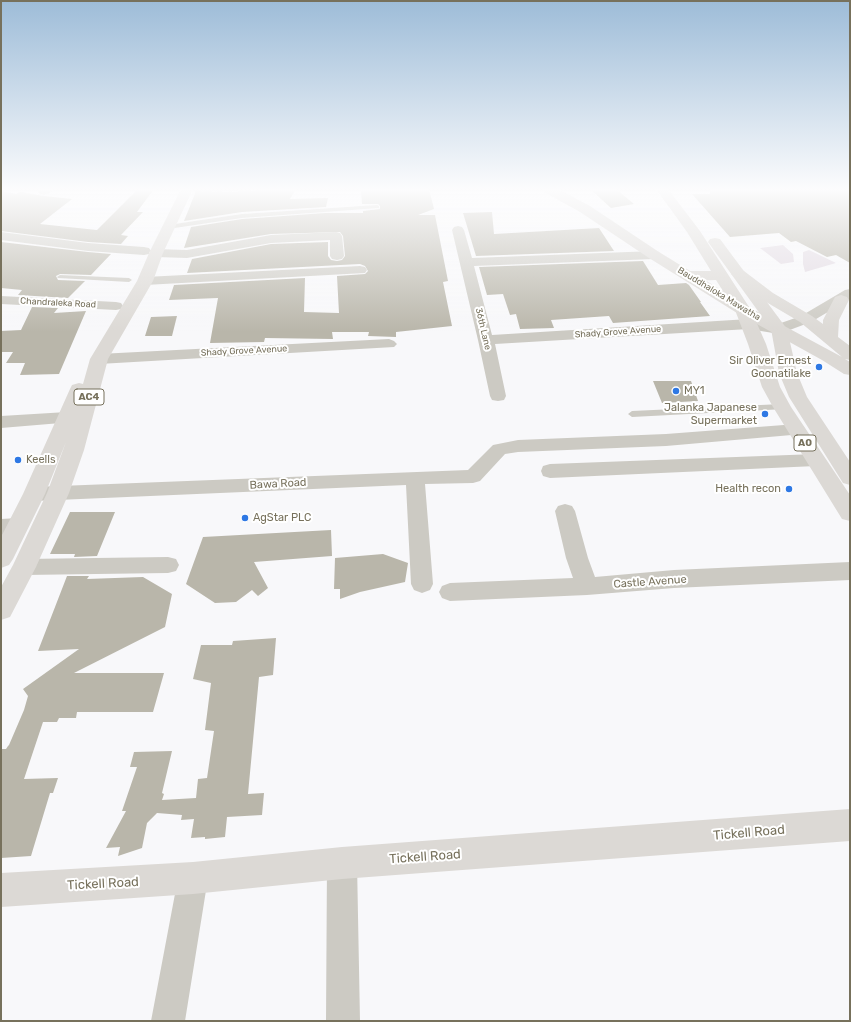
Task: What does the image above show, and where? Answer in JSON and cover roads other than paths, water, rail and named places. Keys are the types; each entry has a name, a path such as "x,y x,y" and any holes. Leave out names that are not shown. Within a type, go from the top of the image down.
{"main road":[{"name":"AC4","path":"1,610 24,567 58,492 74,450 99,359 156,237"},
{"name":"AC4","path":"150,252 161,237"},
{"name":"Bauddhaloka Mawatha","path":"626,237 688,276 746,317 779,329 850,370"},
{"name":"A0","path":"697,237 746,317 758,344 771,387 782,407 850,514"},
{"name":"A0","path":"712,237 779,329 788,374 798,397 850,478"},
{"path":"740,274 767,296 806,319 850,355"},
{"path":"688,276 721,276"},
{"name":"AC4","path":"1,559 9,526 34,494 116,306 137,280"},
{"path":"830,338 831,320 845,297"},
{"name":"Tickell Road","path":"1,890 193,878 342,863 850,825"}],"street":[{"path":"6,237 88,247 187,254 271,239 321,237"},
{"path":"336,237 337,256"},
{"name":"36th Lane","path":"460,237 486,340 498,396"},
{"path":"467,262 654,255"},
{"path":"137,280 360,270"},
{"path":"779,329 806,319 845,297"},
{"name":"Chandraleka Road","path":"1,300 116,306"},
{"name":"Shady Grove Avenue","path":"486,340 746,317"},
{"name":"Shady Grove Avenue","path":"99,359 389,344"},
{"path":"1,422 67,418"},
{"name":"Bawa Road","path":"34,494 473,476 499,449 518,446 666,440 797,430"},
{"path":"550,471 816,460"},
{"path":"415,478 422,584"},
{"path":"565,511 577,558 587,586"},
{"path":"24,567 168,565"},
{"name":"Castle Avenue","path":"450,592 587,586 674,579 850,571"},
{"path":"342,863 343,1021"},
{"path":"168,1021 193,878"}],"lane":[{"path":"60,277 137,280"},
{"path":"632,414 782,407"}],"place":[{"name":"Sir Oliver Ernest Goonatilake","path":"819,367"},
{"name":"MY1","path":"676,391"},
{"name":"Jalanka Japanese Supermarket","path":"765,414"},
{"name":"Keells","path":"18,460"},
{"name":"Health recon","path":"789,489"},
{"name":"AgStar PLC","path":"245,518"}]}
